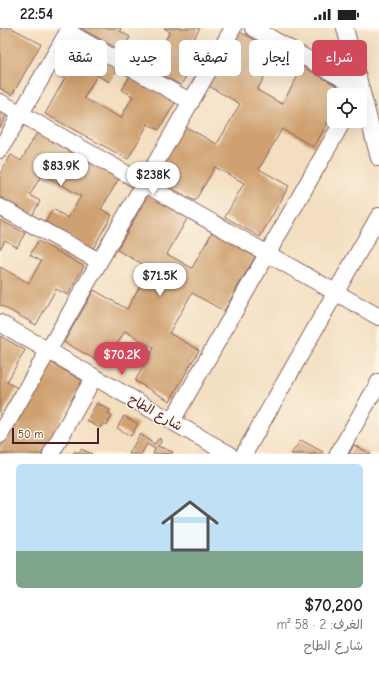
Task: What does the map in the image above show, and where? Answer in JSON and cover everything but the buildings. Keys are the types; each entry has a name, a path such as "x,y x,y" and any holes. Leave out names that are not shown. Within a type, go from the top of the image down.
{"street":[{"path":"0,435 233,28"},
{"path":"253,28 352,88"},
{"path":"345,28 358,88"},
{"path":"0,150 69,30 191,102"},
{"path":"0,102 379,317"},
{"path":"367,118 379,158"},
{"path":"172,421 339,128"},
{"path":"0,207 99,261"},
{"path":"244,454 336,292 375,234 379,216"},
{"name":"شارع الطاح","path":"0,323 229,454"},
{"path":"51,454 94,377"},
{"path":"338,454 379,382"}]}
